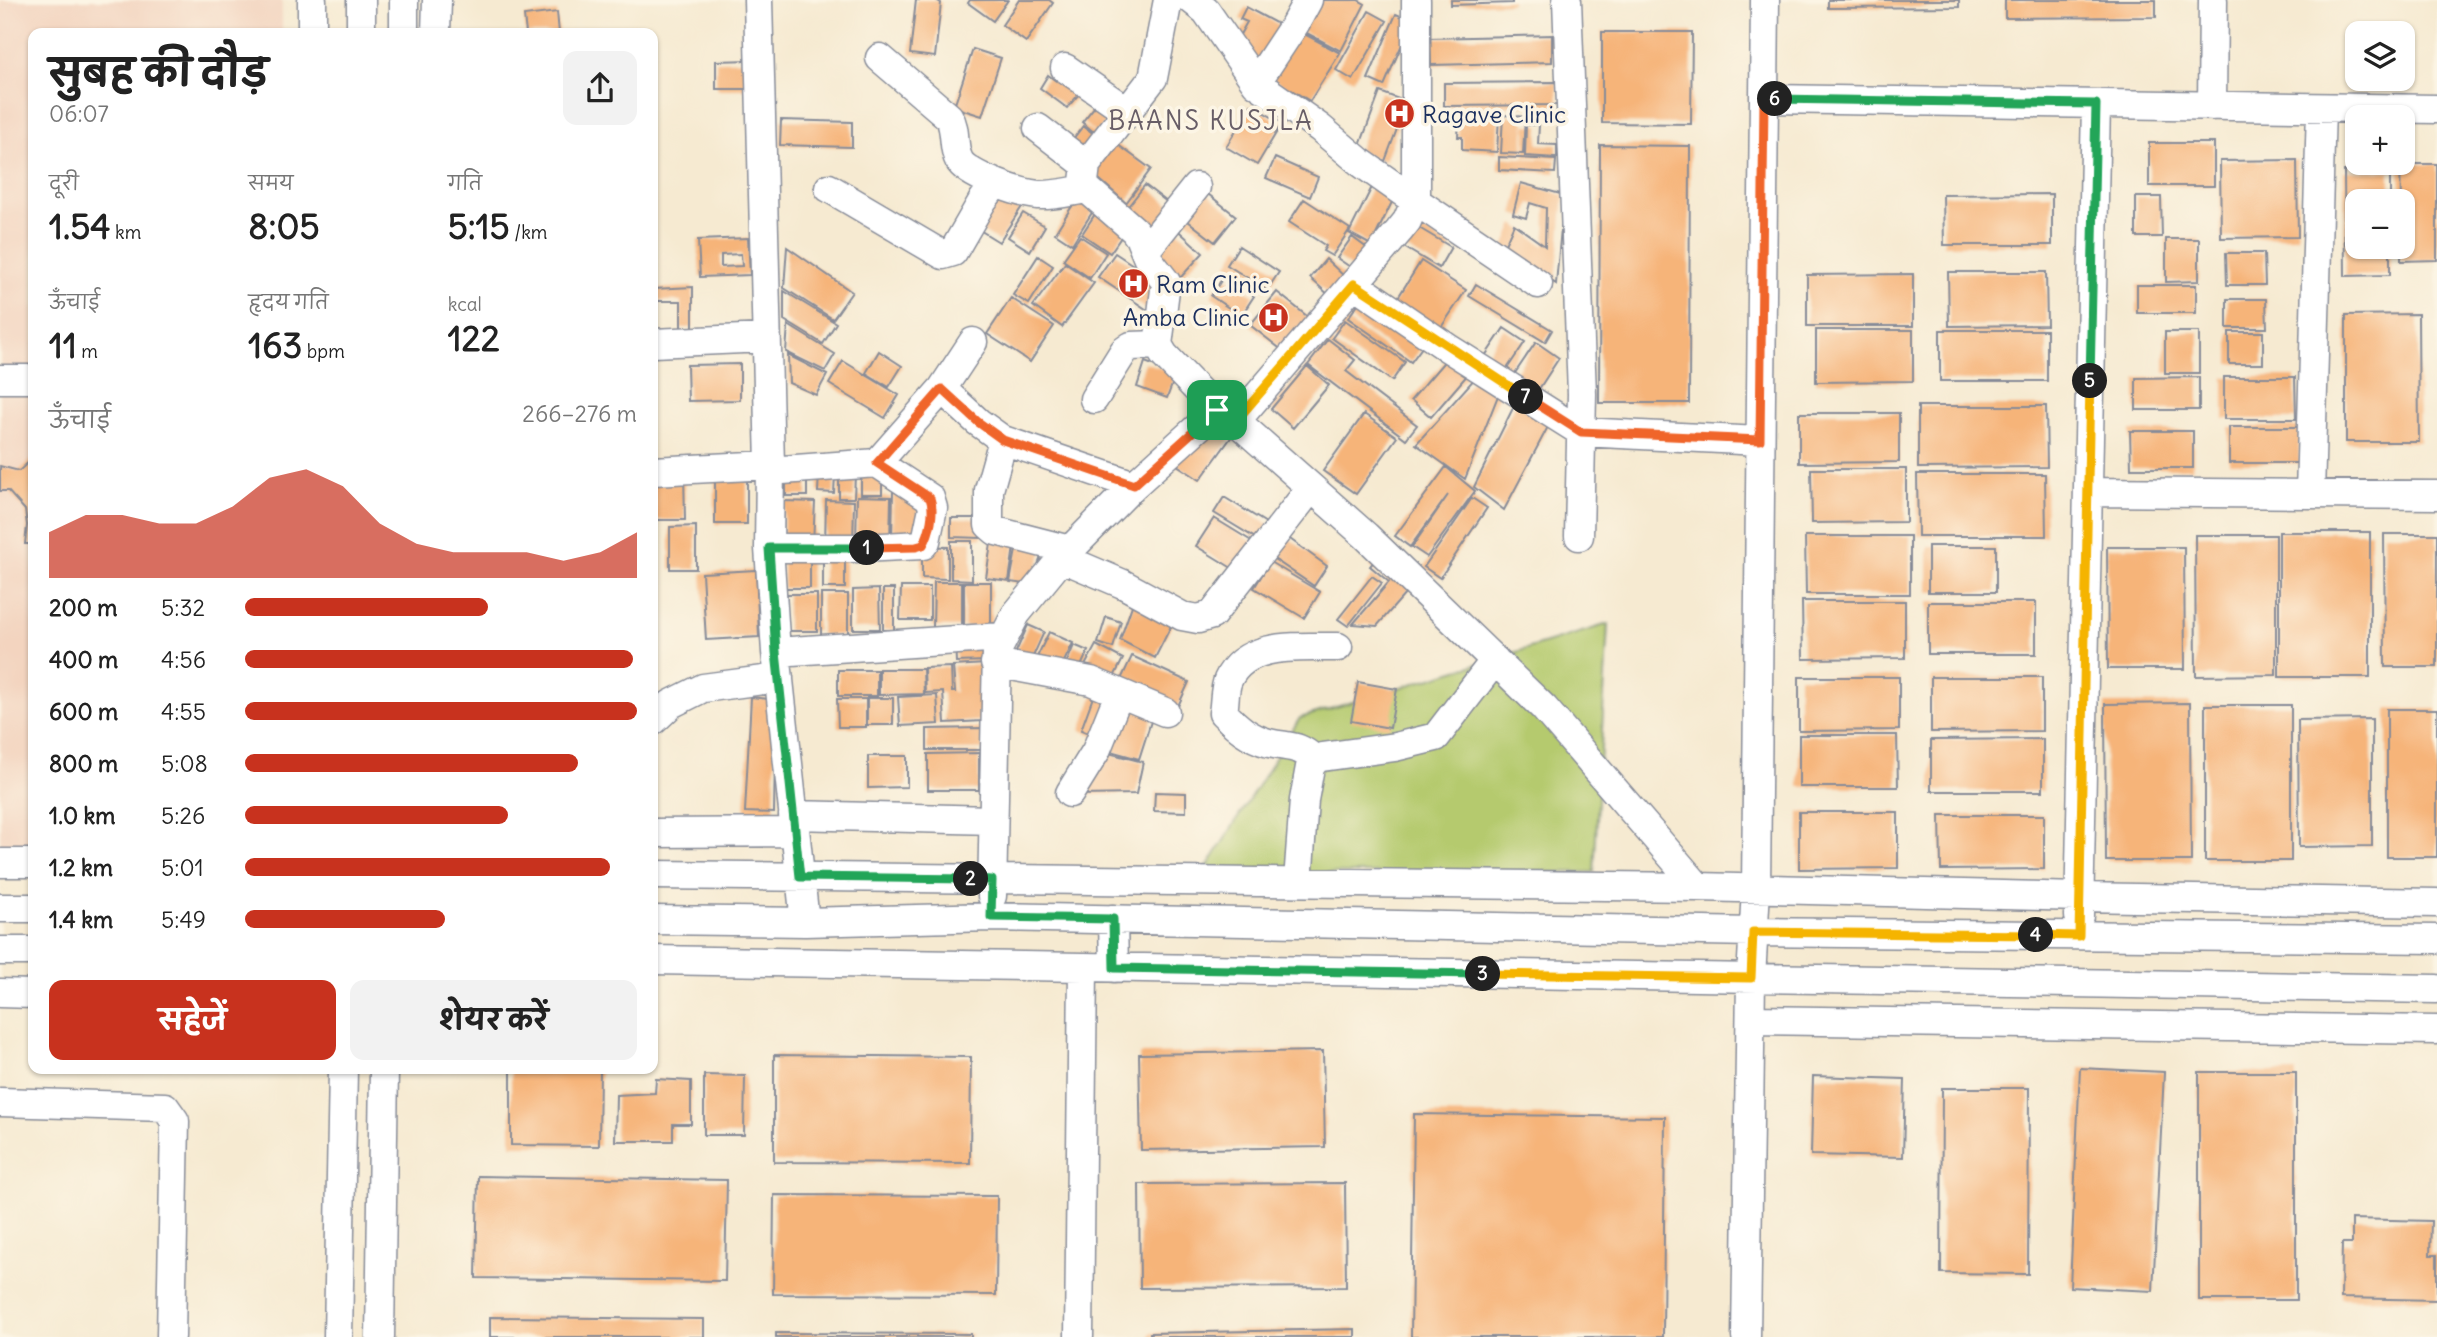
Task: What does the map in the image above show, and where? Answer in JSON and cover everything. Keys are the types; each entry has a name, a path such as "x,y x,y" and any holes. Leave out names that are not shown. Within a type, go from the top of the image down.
{"street":[{"path":"312,0 312,28"},
{"path":"361,0 361,28"},
{"path":"404,0 404,28"},
{"path":"436,28 437,0"},
{"path":"758,0 769,548 778,665 805,922"},
{"path":"880,58 949,117 953,123 960,163 996,183 1039,195 1087,177 1127,111 1153,78 1168,0"},
{"path":"1192,0 1206,11 1256,83 1320,128 1360,162 1538,285"},
{"path":"1256,83 1308,0"},
{"path":"991,917 999,650 1016,614 1066,554 1134,485 1226,415 1354,284 1407,221 1416,200 1416,0"},
{"path":"1567,0 1581,381 1578,536"},
{"path":"1746,1337 1751,978 1755,889 1765,0"},
{"path":"2212,106 2213,0"},
{"path":"1065,68 1127,111"},
{"path":"1764,99 2437,110"},
{"path":"2079,936 2096,104"},
{"path":"2310,494 2321,108"},
{"path":"1038,128 1134,230 1148,259 1163,278 1167,287 1158,345 1179,374 1366,536 1544,708 1698,887"},
{"path":"829,188 943,255 953,252 996,183"},
{"path":"1145,251 1196,187"},
{"path":"1354,284 1448,348 1581,432 1760,440"},
{"path":"658,343 766,338"},
{"path":"877,463 942,389 972,342"},
{"path":"1094,399 1124,351 1131,346 1158,345"},
{"path":"0,379 28,379"},
{"path":"942,389 978,422 1003,440 1134,485"},
{"path":"1003,440 989,490 989,525 996,531 1066,554 1182,616 1198,619 1212,615 1311,488"},
{"path":"658,471 877,463 930,498 933,508 923,545 769,548"},
{"path":"2088,492 2437,495"},
{"path":"1315,760 1304,749 1267,742 1240,730 1223,713 1228,680 1244,660 1264,650 1338,647"},
{"path":"658,716 671,704 703,688 778,665 999,650 1091,681 1165,712"},
{"path":"1298,883 1304,800 1310,767 1315,760 1395,747 1436,737 1495,660"},
{"path":"1069,793 1096,751 1119,694"},
{"path":"658,833 794,823 993,820"},
{"path":"0,863 28,863"},
{"path":"658,875 1698,887 2437,903"},
{"path":"0,908 28,908"},
{"path":"658,920 805,922 991,917 1753,932 2437,939"},
{"path":"1113,919 1114,968"},
{"path":"0,951 28,951"},
{"path":"658,960 2437,989"},
{"path":"1079,1337 1083,967"},
{"path":"0,993 28,994"},
{"path":"1751,1020 2437,1030"},
{"path":"338,1337 343,1074"},
{"path":"380,1337 384,1074"},
{"path":"0,1102 166,1107 175,1121 171,1337"}],"shaded area":[{"path":"0,0 282,0 282,28 28,28 28,850 0,849"}],"green space":[{"path":"1608,624 1594,872 1203,874 1300,718"}],"building":[{"path":"916,0 936,0 941,3 935,57 910,54"},
{"path":"970,0 1008,0 993,21 968,3"},
{"path":"1019,0 1049,0 1053,3 1026,42 1002,25"},
{"path":"1312,0 1358,0 1365,4 1341,51 1297,28"},
{"path":"1451,0 1512,0 1512,3 1451,5"},
{"path":"1828,0 1959,0 1959,7 1828,8"},
{"path":"2005,0 2156,0 2156,17 2005,18"},
{"path":"1246,7 1287,29 1266,68 1233,47 1247,22 1240,19"},
{"path":"1369,11 1387,21 1353,80 1336,70"},
{"path":"557,12 559,28 525,28 524,16"},
{"path":"1396,14 1412,21 1384,86 1368,79"},
{"path":"1295,29 1340,53 1310,101 1268,76"},
{"path":"1602,32 1692,32 1691,124 1602,123"},
{"path":"1552,35 1552,62 1431,65 1430,38"},
{"path":"973,49 1001,58 982,116 954,107"},
{"path":"751,60 751,89 716,89 716,61"},
{"path":"1066,71 1087,85 1067,108 1040,88 1048,75 1056,81"},
{"path":"1557,82 1558,105 1444,106 1444,83"},
{"path":"1380,92 1407,102 1385,161 1358,151"},
{"path":"1103,96 1118,108 1096,134 1082,122"},
{"path":"1251,105 1282,123 1257,165 1226,147"},
{"path":"1464,114 1499,116 1497,152 1462,150 1462,137 1458,137 1459,120 1463,120"},
{"path":"1503,115 1525,117 1523,154 1501,153"},
{"path":"781,120 852,122 852,147 780,145"},
{"path":"1526,125 1539,125 1538,144 1557,145 1557,158 1525,156"},
{"path":"1083,126 1098,137 1086,154 1070,143"},
{"path":"1110,139 1151,169 1126,203 1090,171"},
{"path":"2149,143 2214,143 2214,186 2149,186"},
{"path":"1600,145 1690,146 1689,403 1599,403"},
{"path":"1499,157 1556,160 1555,173 1499,170"},
{"path":"1275,158 1318,177 1310,197 1266,178"},
{"path":"2297,160 2298,237 2221,238 2220,161"},
{"path":"2415,164 2437,164 2437,260 2401,261 2415,259 2415,189 2401,189 2400,175 2415,175"},
{"path":"2344,171 2345,175 2390,175 2390,189 2345,189 2345,259 2390,259 2390,275 2345,276"},
{"path":"1374,183 1394,198 1371,245 1349,233"},
{"path":"1521,183 1564,195 1556,284 1503,249 1514,224 1545,246 1546,208 1530,203 1526,218 1513,214"},
{"path":"1145,185 1172,206 1153,230 1126,209"},
{"path":"999,186 1025,202 999,242 970,224"},
{"path":"1199,187 1236,216 1215,242 1179,214"},
{"path":"2052,194 2052,245 1944,245 1943,195"},
{"path":"2136,197 2161,197 2162,237 2136,237"},
{"path":"1304,199 1350,229 1332,256 1323,251 1326,246 1289,222"},
{"path":"1076,200 1093,211 1072,244 1055,233"},
{"path":"1099,208 1128,227 1110,253 1082,234"},
{"path":"1023,213 1045,226 1030,251 1008,237"},
{"path":"1171,224 1203,253 1180,278 1148,250"},
{"path":"1414,225 1451,247 1439,268 1402,246"},
{"path":"1080,236 1106,253 1090,278 1063,260"},
{"path":"1352,237 1371,251 1356,271 1337,258"},
{"path":"748,238 750,275 700,277 698,240","holes":["741,254 742,266 721,267 721,255"]},
{"path":"2166,239 2199,239 2199,281 2166,282"},
{"path":"1239,246 1279,272 1267,290 1227,265"},
{"path":"787,247 852,292 833,319 784,288"},
{"path":"1115,253 1165,286 1149,311 1098,277"},
{"path":"2226,253 2264,253 2265,285 2227,285"},
{"path":"1038,256 1053,266 1029,304 1013,295"},
{"path":"1326,259 1346,278 1330,296 1310,278"},
{"path":"1421,261 1466,290 1436,335 1392,307"},
{"path":"1065,263 1094,283 1062,327 1033,306"},
{"path":"1948,272 2046,272 2047,325 1949,326"},
{"path":"1913,274 1913,326 1807,326 1807,275"},
{"path":"1224,276 1254,296 1241,316 1211,296"},
{"path":"1476,284 1552,330 1545,342 1469,296"},
{"path":"2137,285 2196,285 2196,313 2137,313"},
{"path":"693,287 693,328 681,328 681,301 658,301 658,289"},
{"path":"784,291 836,323 823,344 784,320"},
{"path":"1277,292 1313,321 1287,354 1250,325"},
{"path":"1365,294 1428,339 1411,362 1348,318"},
{"path":"1011,298 1054,326 1030,362 987,334"},
{"path":"2227,299 2266,299 2267,328 2227,328"},
{"path":"2418,314 2419,442 2346,442 2346,315"},
{"path":"1345,320 1405,362 1392,381 1332,338"},
{"path":"788,325 835,354 825,371 786,352"},
{"path":"1504,328 1525,342 1500,379 1479,365"},
{"path":"1816,330 1913,330 1913,381 1816,382"},
{"path":"1940,330 2047,330 2047,381 1940,381"},
{"path":"2165,332 2199,332 2199,373 2165,373"},
{"path":"2229,332 2263,332 2263,364 2229,364"},
{"path":"1328,339 1355,360 1346,371 1417,425 1406,439 1308,365"},
{"path":"1536,342 1559,358 1533,398 1509,382"},
{"path":"879,351 902,366 889,387 866,373"},
{"path":"788,355 827,375 816,395 789,383"},
{"path":"1449,356 1469,373 1431,417 1411,400"},
{"path":"843,361 899,395 885,418 829,384"},
{"path":"1145,362 1176,374 1167,398 1137,387"},
{"path":"740,364 740,400 688,401 687,365"},
{"path":"1307,366 1329,385 1293,428 1271,409"},
{"path":"1476,377 1499,393 1465,479 1416,444"},
{"path":"2199,377 2199,410 2136,410 2136,378"},
{"path":"2224,377 2295,377 2296,419 2224,419"},
{"path":"1515,404 1551,421 1504,510 1474,487"},
{"path":"1918,406 2046,406 2047,467 1918,468"},
{"path":"1799,413 1899,413 1899,462 1799,463"},
{"path":"1364,414 1397,437 1356,494 1323,471"},
{"path":"1216,417 1235,432 1200,480 1171,461"},
{"path":"2229,427 2299,427 2299,463 2229,463"},
{"path":"2130,431 2193,431 2193,468 2131,468"},
{"path":"28,463 28,544 25,544 25,510 8,491 0,491 0,466 19,471"},
{"path":"1446,467 1475,491 1427,557 1412,547 1448,495 1410,547 1395,536"},
{"path":"1811,469 1906,469 1906,522 1812,523"},
{"path":"715,472 747,472 747,524 715,524"},
{"path":"684,473 685,520 658,520 658,474"},
{"path":"819,473 835,474 834,493 818,492"},
{"path":"861,473 882,473 882,494 861,494"},
{"path":"1917,474 2045,474 2046,536 1918,536"},
{"path":"786,475 807,475 807,496 786,496"},
{"path":"839,475 855,475 854,498 839,498"},
{"path":"893,491 919,491 918,540 892,539"},
{"path":"857,496 891,497 890,545 856,544"},
{"path":"1224,497 1271,526 1262,542 1214,513"},
{"path":"1472,498 1487,508 1440,578 1424,567"},
{"path":"826,500 854,501 853,545 825,545"},
{"path":"784,501 815,502 813,543 783,543"},
{"path":"951,518 983,518 982,538 951,537"},
{"path":"1214,518 1258,545 1240,573 1196,546"},
{"path":"696,526 696,569 670,569 670,527"},
{"path":"2279,532 2370,532 2370,677 2279,677"},
{"path":"1283,534 1327,566 1314,586 1268,555"},
{"path":"2384,534 2437,534 2437,667 2385,667"},
{"path":"2195,535 2276,535 2276,675 2196,676"},
{"path":"992,536 1015,540 1009,581 986,578"},
{"path":"1805,536 1910,536 1910,594 1806,594"},
{"path":"1018,539 1045,545 1031,585 1010,582"},
{"path":"951,541 972,541 972,580 951,579"},
{"path":"922,546 948,547 948,579 922,578"},
{"path":"1928,546 1996,546 1996,592 1928,592"},
{"path":"2107,547 2184,547 2185,669 2108,669"},
{"path":"783,551 810,551 810,588 783,588"},
{"path":"823,551 845,551 845,588 823,588"},
{"path":"1379,555 1413,585 1377,626 1353,624 1389,582 1370,566"},
{"path":"1270,562 1320,592 1304,618 1254,588"},
{"path":"756,570 759,637 706,640 702,573"},
{"path":"1372,576 1382,583 1348,626 1338,619"},
{"path":"934,582 962,582 962,627 933,627"},
{"path":"964,582 991,582 991,627 964,627"},
{"path":"901,587 930,587 930,620 900,620"},
{"path":"879,589 880,629 853,629 853,590"},
{"path":"883,589 894,589 894,630 883,630"},
{"path":"787,594 817,594 817,631 787,631"},
{"path":"821,594 848,594 848,635 821,635"},
{"path":"1136,594 1177,614 1155,658 1120,640"},
{"path":"1802,601 1905,601 1905,658 1803,659"},
{"path":"1928,602 2036,602 2036,654 1928,654"},
{"path":"1106,617 1121,622 1113,648 1098,643"},
{"path":"1028,625 1044,632 1031,661 1015,654"},
{"path":"1049,632 1073,643 1060,670 1036,659"},
{"path":"987,640 987,661 956,662 955,642"},
{"path":"1074,645 1088,651 1077,675 1064,669"},
{"path":"1096,645 1123,659 1109,687 1081,673"},
{"path":"1132,656 1189,682 1174,715 1117,688"},
{"path":"986,664 987,690 982,690 983,721 945,723 943,692 925,693 924,668 951,667 952,692 955,692 953,666"},
{"path":"879,669 923,669 924,694 879,695"},
{"path":"838,670 877,670 877,696 838,696"},
{"path":"1799,677 1899,677 1899,730 1799,731"},
{"path":"1931,677 2042,677 2042,731 1931,732"},
{"path":"1358,682 1397,689 1390,728 1351,721"},
{"path":"1097,686 1115,693 1098,737 1081,730"},
{"path":"937,695 939,724 900,726 898,697"},
{"path":"751,697 776,700 774,813 745,812"},
{"path":"867,698 893,698 893,725 867,725"},
{"path":"837,699 866,699 866,727 838,727"},
{"path":"1118,703 1153,715 1139,759 1103,749"},
{"path":"2190,703 2191,861 2106,861 2105,704"},
{"path":"2205,705 2291,705 2291,861 2205,861"},
{"path":"2387,709 2437,709 2437,857 2387,857"},
{"path":"2372,719 2372,846 2299,847 2298,720"},
{"path":"983,728 983,750 927,750 927,729"},
{"path":"1799,735 1897,735 1898,787 1799,787"},
{"path":"2043,739 2043,791 1931,791 1931,740"},
{"path":"1101,751 1143,762 1136,794 1080,795"},
{"path":"979,753 979,790 928,790 928,754"},
{"path":"868,756 907,756 907,787 868,788"},
{"path":"1155,792 1186,793 1186,812 1154,811"},
{"path":"1799,812 1898,812 1898,868 1799,869"},
{"path":"1940,815 2044,815 2044,869 1941,870"},
{"path":"1323,1051 1325,1147 1141,1150 1139,1054"},
{"path":"774,1055 971,1057 970,1163 774,1162"},
{"path":"2080,1068 2164,1072 2153,1291 2070,1287"},
{"path":"2199,1072 2296,1072 2296,1300 2199,1300"},
{"path":"511,1074 600,1074 599,1146 511,1145"},
{"path":"704,1075 745,1076 744,1135 704,1135"},
{"path":"1813,1076 1905,1079 1903,1157 1811,1155"},
{"path":"656,1079 691,1081 691,1124 673,1124 673,1141 615,1141 616,1095 655,1093"},
{"path":"1942,1088 2029,1088 2028,1274 1941,1273"},
{"path":"1414,1114 1665,1117 1663,1337 1411,1337"},
{"path":"478,1176 727,1180 725,1281 476,1278"},
{"path":"1345,1183 1346,1287 1140,1288 1139,1184"},
{"path":"774,1195 997,1196 996,1295 773,1294"},
{"path":"2352,1219 2431,1221 2430,1255 2437,1255 2437,1300 2341,1298 2342,1243 2352,1243"},
{"path":"490,1317 704,1319 704,1337 490,1337"},
{"path":"1355,1329 1355,1337 1150,1337 1150,1333"},
{"path":"776,1333 971,1334 971,1337 776,1337"}],"place":[{"name":"Ragave Clinic","path":"1399,114"},
{"name":"Ram Clinic","path":"1133,284"},
{"name":"Amba Clinic","path":"1273,317"}],"district":[{"name":"BAANS KUSJLA","path":"1211,120"}],"route":[{"path":"1764,99 2096,104 2079,936 1753,932 1751,978 1114,968 1113,919 991,917 992,880 800,877 776,652 769,548 923,545 933,508 930,498 877,463 942,389 978,422 1003,440 1134,485 1217,410 1236,421 1354,284 1448,348 1581,432 1760,440 1764,99"}]}
